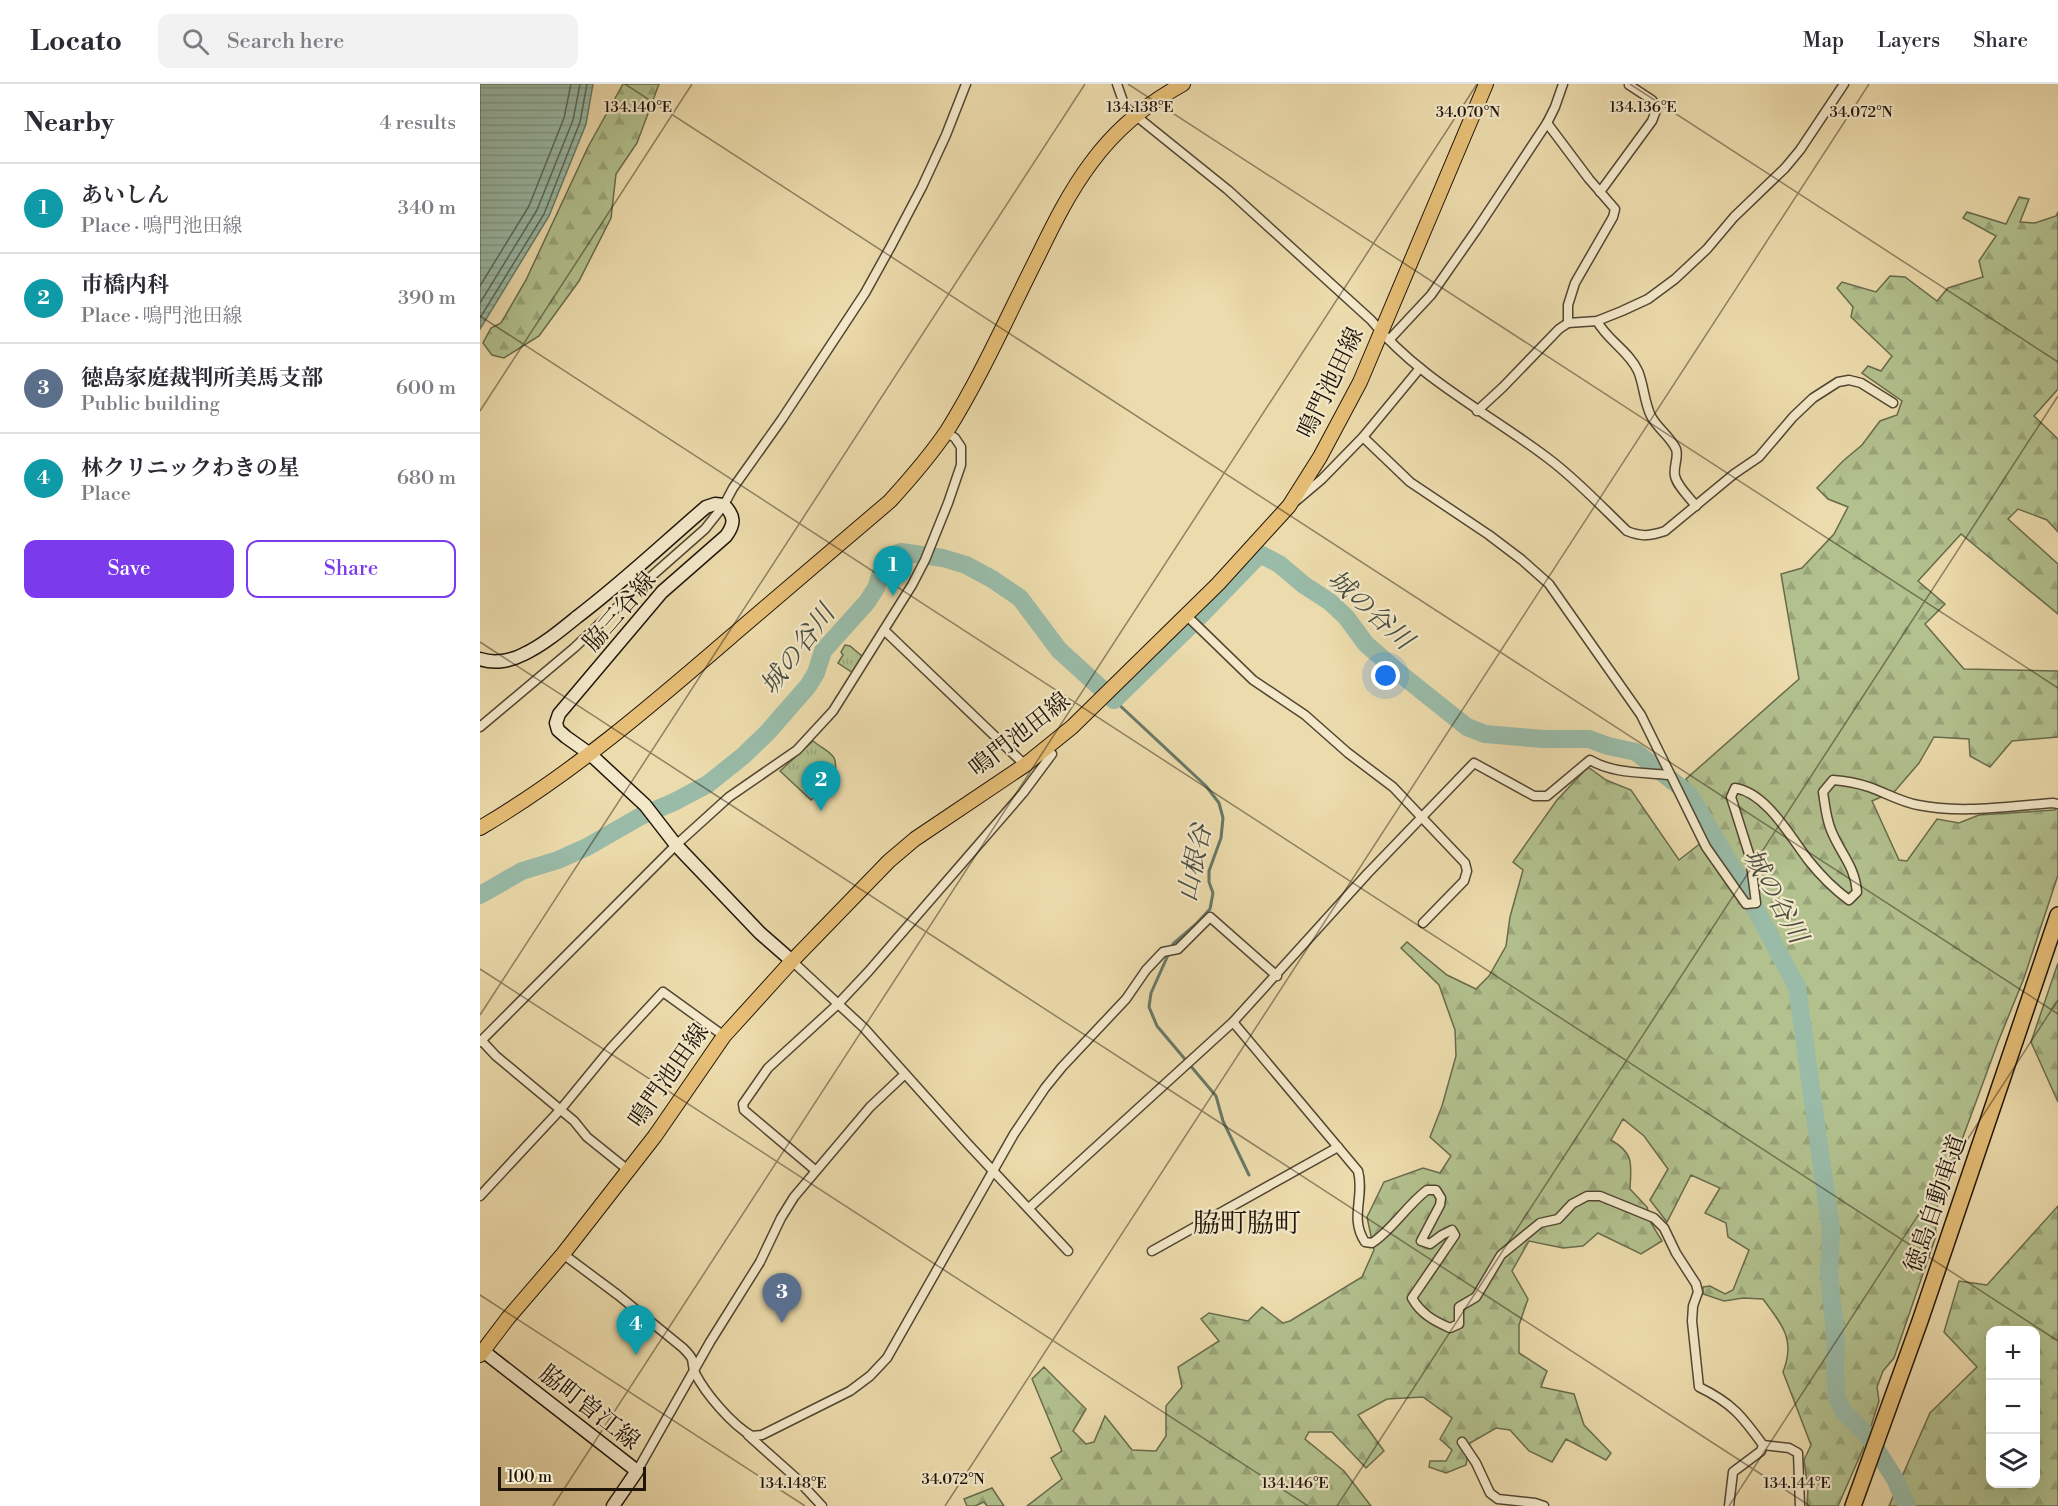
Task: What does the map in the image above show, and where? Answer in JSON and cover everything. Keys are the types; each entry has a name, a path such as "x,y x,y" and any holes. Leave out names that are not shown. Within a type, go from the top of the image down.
{"highway":[{"name":"徳島自動車道","path":"1853,1506 1920,1321 2058,915"}],"main road":[{"path":"480,828 548,786 590,754 890,501 946,432 1074,188 1092,161 1136,116 1183,84"},
{"name":"鳴門池田線","path":"482,1353 655,1136 724,1036 792,961 897,854 915,839 1025,765 1072,727 1232,569 1289,506 1343,416 1384,336 1486,84"},
{"name":"脇三谷線","path":"480,659 488,662 509,660 525,654 559,632 606,595 706,507 715,504 724,505 733,518 732,528 726,536 662,592 560,714 556,723 558,730 590,754 645,805 676,845 760,933 792,961"},
{"name":"脇町曽江線","path":"482,1353 637,1471 613,1506"}],"street":[{"path":"480,727 574,648 705,529 724,505 733,488 782,419 865,293 932,166 966,84"},
{"path":"1117,84 1125,107 1228,190 1420,368 1477,411 1548,457 1628,531 1640,537 1665,531 1734,474 1759,457 1793,417 1813,398 1838,382 1849,380 1861,383 1893,403"},
{"path":"1384,336 1431,295 1547,123 1563,84"},
{"path":"1477,411 1559,329 1568,323 1598,321 1648,299 1675,279 1785,168 1800,150 1844,84"},
{"path":"1600,192 1652,121 1657,108 1652,100 1629,85"},
{"path":"1547,123 1600,192 1616,209 1575,283 1568,305 1568,323"},
{"path":"1598,321 1601,328 1628,356 1638,371 1652,419 1675,447 1677,453 1675,478 1696,506"},
{"path":"1289,506 1322,479 1363,437 1420,368"},
{"path":"628,1170 587,1137 561,1109 481,1041 676,845 729,797 797,750 833,711 912,585 925,560 961,465 961,447 955,438 946,432"},
{"path":"1363,437 1410,482 1489,535 1549,584 1641,715 1706,847 1746,904 1756,903 1750,857 1731,797 1735,788 1742,789 1769,807 1810,863 1849,900 1857,892 1856,878 1831,830 1823,792 1833,780 1869,787 1919,806 1968,809 2055,804"},
{"path":"1186,615 1253,680 1305,715 1348,753 1393,787 1465,863 1467,871 1464,881 1423,923"},
{"path":"884,630 1025,765"},
{"path":"815,1170 744,1110 743,1104 768,1068 838,1004 1023,793 1052,754 1046,749"},
{"path":"1029,1208 1233,1022 1368,873 1474,763 1534,796 1547,796 1590,760 1600,766 1621,772 1669,775"},
{"path":"746,1433 752,1436 762,1435 850,1391 870,1376 887,1358 1014,1134 1062,1067 1126,999 1162,952 1178,949 1210,917 1277,976"},
{"path":"792,961 864,1028 1068,1251"},
{"path":"480,1196 561,1109 611,1048 663,992 724,1036"},
{"path":"1233,1022 1358,1172 1361,1184 1356,1221 1360,1235 1365,1242 1372,1243 1381,1237 1411,1203 1427,1190 1436,1190 1441,1198 1440,1205 1421,1241 1430,1244 1452,1230 1455,1235 1412,1298 1424,1314 1450,1328 1459,1324 1459,1307 1476,1297 1502,1255 1540,1223 1558,1219 1572,1204 1587,1196 1600,1196 1654,1218 1664,1227 1696,1284 1698,1293 1693,1306 1692,1321 1699,1388 1722,1399 1734,1408 1763,1445 1789,1448 1798,1452 1800,1506"},
{"path":"637,1471 760,1262 794,1197 870,1107 904,1074"},
{"path":"1152,1251 1338,1147"},
{"path":"563,1254 683,1348 692,1359 694,1371 710,1395 822,1506"},
{"path":"1462,1442 1476,1463 1490,1493 1498,1499 1544,1506"},
{"path":"1729,1506 1733,1472 1761,1451 1763,1445"}],"green space":[{"path":"623,84 659,84 637,143 616,174 611,218 579,281 539,336 504,358 492,355 483,343 491,328 501,323 526,280 588,147"},
{"path":"2019,197 2029,199 2020,222 2035,223 2056,216 2058,212 2058,389 2034,416 2058,439 2058,532 2047,520 2018,509 2008,519 2058,564 2058,614 1961,534 1918,581 1945,604 1925,624 1964,669 2058,671 2058,737 2012,741 1990,767 1970,756 1969,739 1934,737 1919,763 1895,791 1872,801 1899,860 1907,861 1937,819 1959,823 1979,815 2055,810 2058,800 2058,875 2024,978 1935,1213 1936,1236 1894,1358 1883,1371 1877,1387 1879,1401 1866,1442 1838,1506 1807,1506 1808,1489 1804,1460 1811,1445 1783,1372 1787,1360 1787,1341 1776,1317 1763,1299 1743,1298 1724,1301 1703,1294 1703,1287 1710,1286 1725,1294 1733,1290 1749,1250 1728,1237 1726,1223 1705,1213 1720,1188 1691,1175 1667,1222 1650,1200 1668,1169 1644,1136 1623,1119 1611,1140 1628,1155 1631,1166 1630,1189 1647,1207 1651,1223 1662,1241 1641,1254 1598,1233 1583,1246 1563,1248 1529,1241 1512,1271 1528,1299 1519,1325 1519,1353 1547,1371 1541,1387 1574,1394 1584,1425 1611,1453 1606,1460 1566,1439 1552,1462 1529,1451 1510,1430 1496,1428 1470,1443 1466,1465 1446,1473 1429,1467 1430,1461 1446,1461 1452,1450 1440,1439 1452,1418 1423,1397 1387,1399 1358,1415 1384,1451 1366,1468 1332,1432 1309,1432 1305,1439 1344,1471 1371,1506 1027,1506 1062,1479 1051,1458 1062,1451 1032,1379 1044,1367 1086,1409 1073,1431 1086,1444 1094,1442 1105,1416 1132,1450 1156,1451 1166,1436 1166,1406 1182,1387 1178,1367 1219,1341 1201,1319 1209,1313 1248,1321 1262,1307 1283,1323 1290,1321 1362,1277 1374,1250 1367,1217 1384,1182 1423,1168 1440,1173 1451,1156 1430,1137 1442,1106 1456,1056 1455,1030 1439,985 1401,948 1407,942 1447,975 1476,989 1489,976 1506,946 1510,917 1523,870 1513,862 1557,800 1588,767 1606,780 1631,790 1679,860 1715,832 1686,779 1799,679 1781,574 1802,568 1834,534 1848,507 1828,499 1817,488 1862,445 1880,421 1897,415 1902,401 1862,373 1868,366 1881,371 1892,356 1851,317 1853,307 1837,288 1842,282 1876,292 1890,276 1905,277 1937,301 1948,288 1983,277 1979,261 1996,236 1963,218 1967,212 2006,224"},
{"path":"845,645 850,646 863,657 853,673 838,663"},
{"path":"813,741 832,755 836,763 836,770 835,778 811,800 780,771"},
{"path":"2058,963 2058,1102 2031,1042"},
{"path":"2058,1206 2058,1506 1889,1506 1930,1413 1977,1367 1944,1332 1959,1281 1987,1285"},
{"path":"992,1488 1004,1506 987,1506 984,1502 975,1506 967,1506 964,1499"}],"water":[{"path":"480,84 593,84 586,124 549,216 480,329"}],"waterway":[{"name":"城の谷川","path":"480,895 522,871 558,860 587,847 641,816 674,802 708,784 743,756 767,733 808,686 816,673 823,651 867,602 876,588 884,564 892,555 901,552 943,558 966,565 992,579 1020,598 1059,650 1114,700 1260,554 1279,564 1304,585 1330,602 1346,617 1366,644 1467,727 1485,734 1543,739 1589,739 1636,752 1689,794 1741,882 1797,987 1831,1231 1829,1274 1836,1342 1837,1398 1843,1411 1868,1436 1895,1479 1907,1506"},
{"name":"山根谷","path":"1114,700 1206,786 1219,803 1223,818 1221,838 1209,871 1209,882 1213,893 1210,909 1173,944 1151,993 1149,1007 1157,1026 1216,1096 1223,1121 1249,1175"}],"place":[{"name":"あいしん","path":"893,596"},
{"name":"市橋内科","path":"821,811"},
{"name":"徳島家庭裁判所美馬支部","path":"782,1323"},
{"name":"林クリニックわきの星","path":"636,1355"}],"district":[{"name":"脇町脇町","path":"1247,1224"}]}
